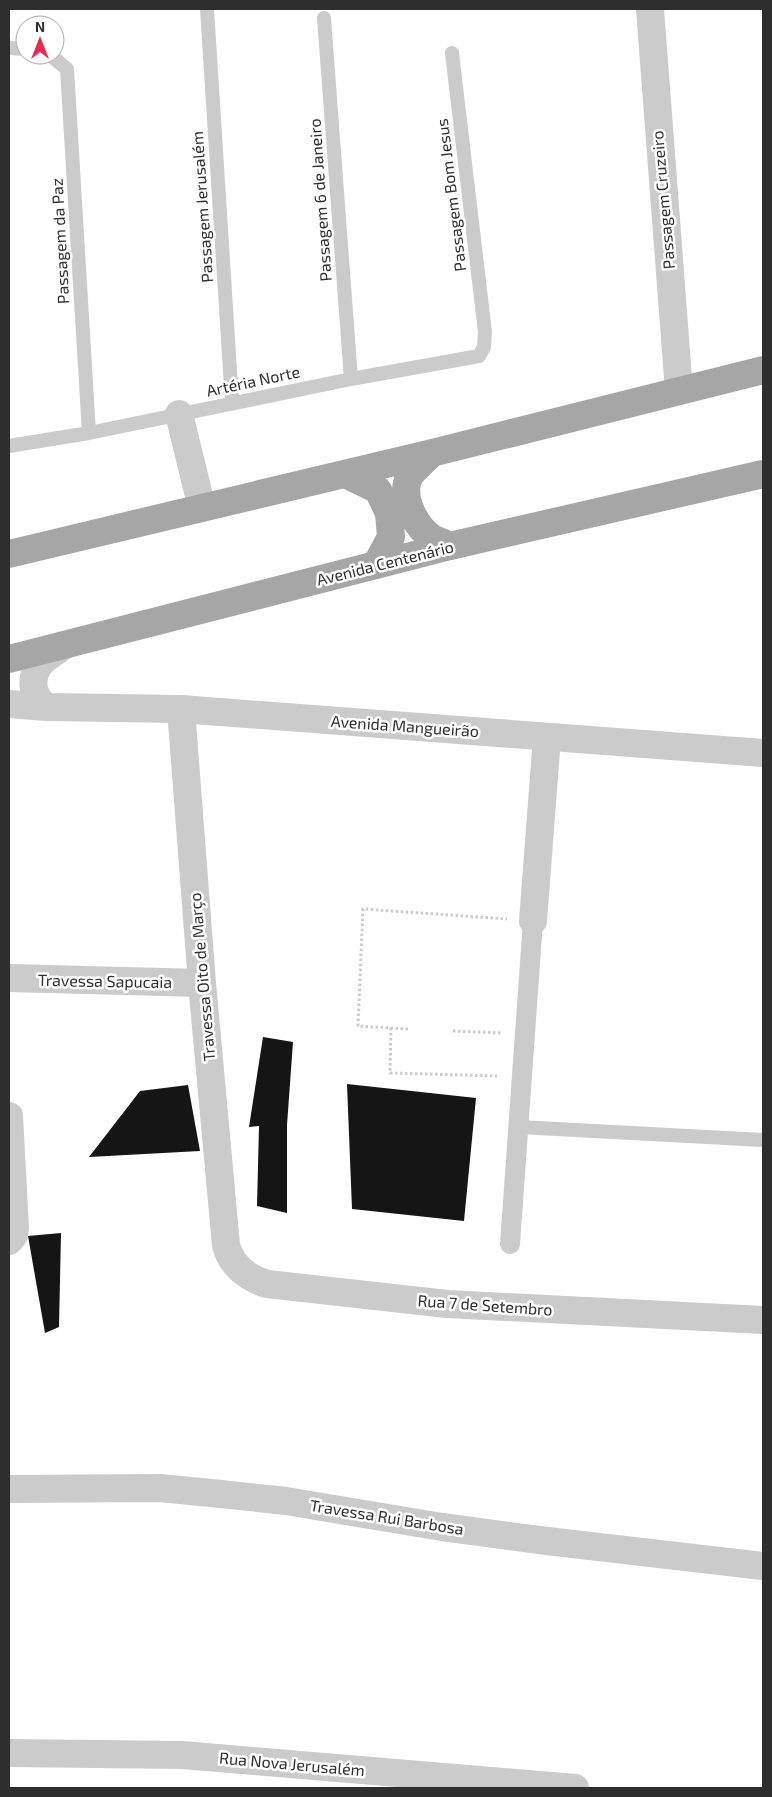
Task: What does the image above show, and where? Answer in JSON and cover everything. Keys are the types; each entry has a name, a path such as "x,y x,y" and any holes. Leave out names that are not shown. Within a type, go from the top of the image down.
{"main road":[{"path":"9,554 432,453 763,370"},
{"path":"432,453 416,468 406,482 408,505 421,528 431,537 450,546"},
{"path":"345,474 378,490 389,513 391,537 376,565"},
{"name":"Avenida Centenário","path":"9,660 450,546 763,474"}],"street":[{"name":"Passagem Cruzeiro","path":"650,9 679,391"},
{"path":"179,414 202,508"},
{"path":"47,707 36,697 33,684 35,673 41,663 63,646"},
{"name":"Avenida Mangueirão","path":"9,704 47,707 180,708 763,753"},
{"name":"Travessa Oito de Março","path":"180,708 202,983 226,1244"},
{"path":"510,1244 546,737"},
{"name":"Travessa Sapucaia","path":"9,978 202,983"},
{"path":"9,1116 15,1228 14,1235 9,1241"},
{"name":"Rua 7 de Setembro","path":"226,1244 228,1254 238,1268 250,1277 266,1284 448,1304 763,1320"},
{"name":"Travessa Rui Barbosa","path":"9,1489 160,1488 221,1494 286,1501 442,1527 538,1540 763,1566"},
{"name":"Rua Nova Jerusalém","path":"9,1753 182,1755 575,1788"}],"lane":[{"name":"Passagem Jerusalém","path":"208,9 232,402"},
{"name":"Passagem 6 de Janeiro","path":"324,18 351,379"},
{"name":"Passagem Bom Jesus","path":"452,53 485,332"},
{"name":"Passagem da Paz","path":"62,65 67,69 89,433"},
{"name":"Artéria Norte","path":"9,446 89,433 351,379 475,358 479,356 484,347 485,332"},
{"path":"519,1127 763,1140"}],"path":[{"path":"408,1029 358,1026 363,909 534,921"},
{"path":"391,1028 390,1073 522,1077"},
{"path":"453,1031 526,1034"}],"building":[{"path":"263,1037 293,1042 287,1125 287,1213 257,1206 259,1126 249,1127"},
{"path":"347,1084 476,1098 464,1221 352,1209"},
{"path":"188,1085 200,1151 89,1157 140,1091"},
{"path":"61,1233 59,1327 45,1333 28,1236"}]}
